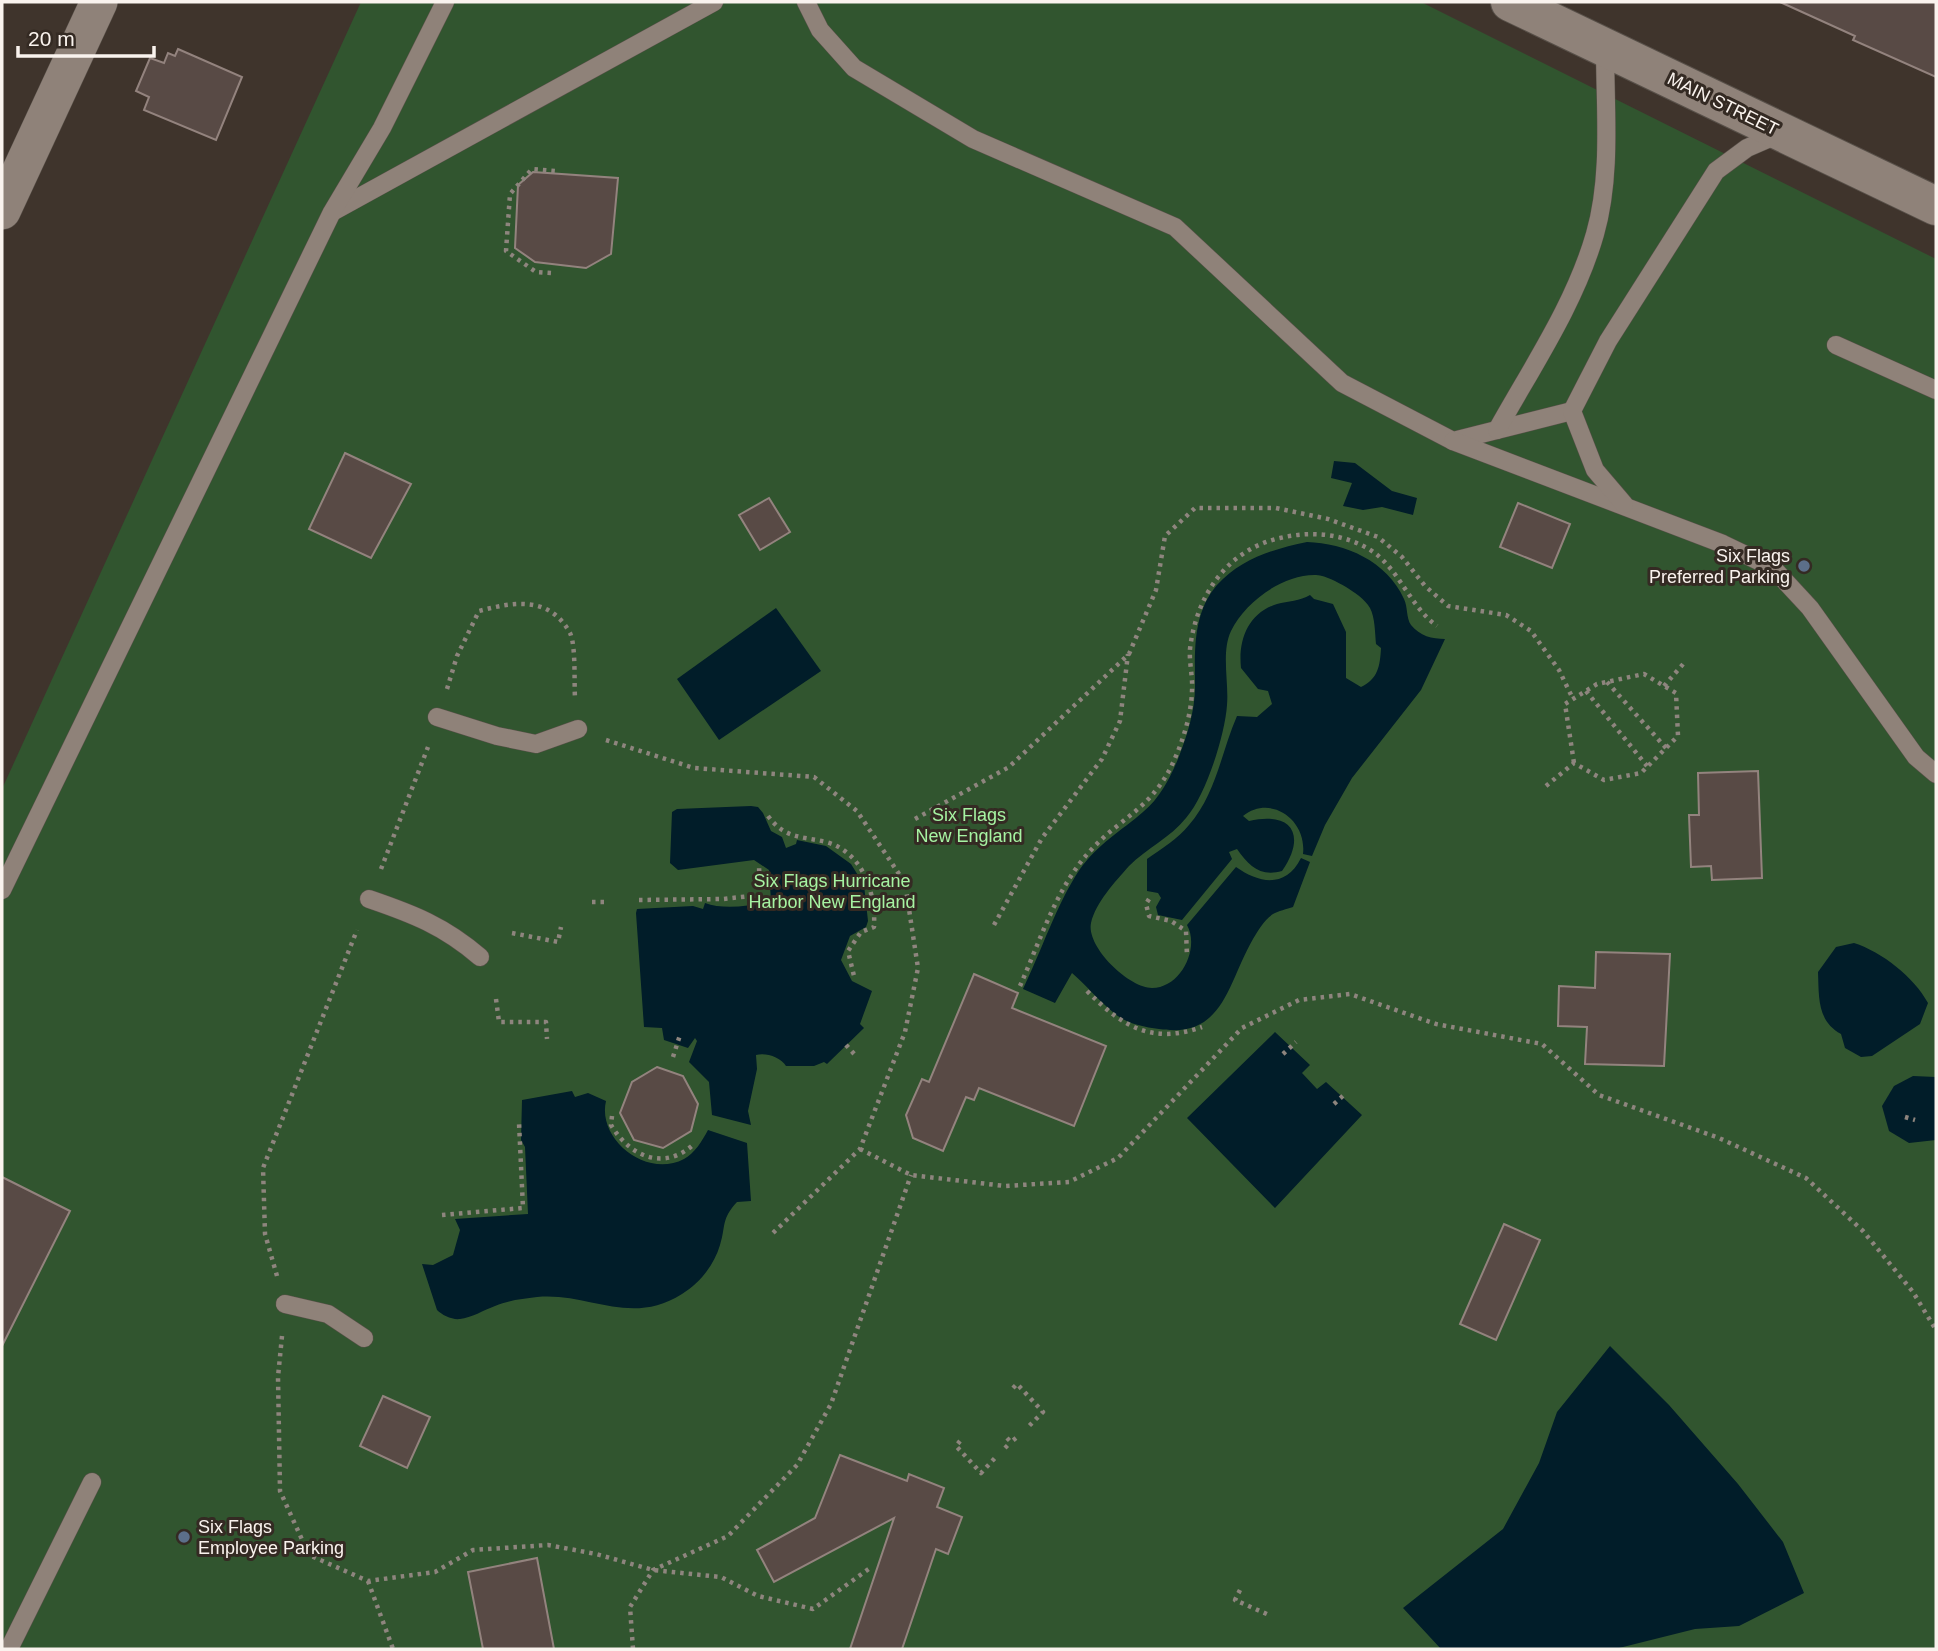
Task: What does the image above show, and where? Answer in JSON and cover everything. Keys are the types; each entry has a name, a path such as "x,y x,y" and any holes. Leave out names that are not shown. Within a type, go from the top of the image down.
{"main road":[{"name":"MAIN STREET","path":"1510,2 1936,206"}],"street":[{"path":"2,211 99,2"}],"lane":[{"path":"2,890 332,212 382,128 445,2"},
{"path":"332,212 714,2"},
{"path":"806,2 820,30 854,68 973,139 1175,227 1342,383 1453,441 1723,544 1773,568 1810,608 1916,757 1936,774"},
{"path":"1497,430 1574,292 1596,233 1605,170 1605,47"},
{"path":"1626,507 1595,470 1572,411 1608,341 1716,171 1747,148 1782,132"},
{"path":"1836,345 1936,390"},
{"path":"1453,441 1572,411"},
{"path":"438,718 497,736 536,744 578,729"},
{"path":"369,899 453,933 480,957"},
{"path":"285,1304 328,1314 364,1338"},
{"path":"9,1649 92,1482"}],"path":[{"path":"551,273 536,272 506,251 510,194 532,169 555,171"},
{"path":"993,925 1042,838 1102,759 1120,721 1129,654 1156,590 1165,536 1195,509 1276,508 1328,519 1378,537 1448,606 1506,615 1531,631 1559,670 1573,699"},
{"path":"1020,986 1072,874 1090,850 1154,796 1172,764 1189,718 1192,690 1190,650 1197,612 1207,588 1235,560 1269,540 1306,532 1344,538 1370,549 1400,580 1424,617 1437,626"},
{"path":"773,1233 860,1149 905,1032 918,968 905,883 857,811 814,777 694,768 635,751 578,729 570,634 550,610 517,601 479,611 457,656 438,718 263,1168 265,1234 285,1304 278,1377 280,1491 309,1555 368,1581 435,1572 473,1550 548,1545 596,1554 653,1570 721,1577 758,1596 813,1609 870,1568"},
{"path":"915,819 1009,767 1129,654"},
{"path":"1664,686 1684,663"},
{"path":"1644,674 1676,693 1678,736 1641,772 1604,780 1574,763 1565,704 1607,682 1644,674"},
{"path":"1607,682 1666,748"},
{"path":"1586,691 1647,766"},
{"path":"1546,786 1574,763"},
{"path":"768,816 778,830 807,840 827,842 844,851 862,869 875,907 874,927 862,932 848,951 854,976"},
{"path":"639,900 723,900 760,895 759,865"},
{"path":"1149,900 1146,904 1149,916 1171,921 1186,931 1187,957"},
{"path":"592,902 606,902"},
{"path":"512,933 558,942 561,928"},
{"path":"1087,991 1114,1018 1130,1027 1183,1034 1202,1027"},
{"path":"860,1149 911,1175 1005,1186 1069,1182 1118,1158 1242,1028 1299,1000 1350,994 1436,1024 1542,1044 1599,1096 1719,1138 1806,1178 1863,1231 1913,1292 1936,1330"},
{"path":"496,999 499,1022 546,1022 547,1039"},
{"path":"673,1057 680,1035"},
{"path":"1283,1054 1296,1042"},
{"path":"846,1045 856,1056"},
{"path":"1334,1104 1345,1094"},
{"path":"612,1116 611,1125 619,1139 643,1156 658,1160 673,1157 685,1152 695,1143"},
{"path":"1905,1117 1914,1120"},
{"path":"442,1215 523,1208 519,1123"},
{"path":"633,1649 630,1606 653,1570 728,1536 797,1465 831,1404 911,1175"},
{"path":"1013,1388 1017,1384 1043,1412 1029,1426"},
{"path":"1005,1448 1009,1440 1016,1438"},
{"path":"960,1441 956,1446 981,1473 995,1458"},
{"path":"368,1581 393,1649"},
{"path":"1240,1590 1236,1600 1269,1615"}],"green space":[{"name":"Six Flags New England","path":"361,2 1421,2 1936,259 1936,1649 2,1649 2,789"}],"water":[{"path":"1334,461 1355,463 1392,491 1417,498 1413,515 1382,507 1363,510 1343,506 1352,483 1331,478"},
{"path":"1307,542 1350,550 1376,565 1397,586 1405,602 1411,625 1426,636 1445,639 1421,690 1352,778 1325,825 1312,856 1303,854 1299,831 1285,814 1275,809 1254,810 1243,816 1249,821 1276,820 1291,829 1293,847 1282,871 1267,872 1256,869 1237,849 1229,852 1232,859 1182,920 1158,915 1156,907 1161,898 1158,893 1147,891 1147,859 1180,835 1198,813 1212,787 1237,716 1257,717 1272,704 1268,691 1258,689 1241,668 1243,638 1252,621 1267,608 1310,595 1314,599 1333,604 1346,632 1346,678 1361,687 1375,676 1379,666 1381,648 1376,644 1370,608 1352,591 1332,580 1316,575 1291,579 1255,600 1237,620 1228,639 1225,718 1218,748 1201,795 1180,825 1129,866 1112,886 1093,915 1091,933 1102,954 1121,974 1152,988 1172,981 1179,974 1185,965 1191,945 1187,925 1236,867 1254,877 1272,880 1288,874 1301,858 1310,862 1293,907 1273,914 1264,922 1244,956 1221,1005 1210,1017 1181,1030 1142,1026 1119,1017 1072,973 1055,1003 1023,989 1056,913 1080,869 1102,845 1149,806 1172,773 1192,714 1197,634 1203,608 1209,596 1236,568 1270,552"},
{"path":"776,608 821,671 719,740 677,679"},
{"path":"758,807 763,813 771,831 782,837 786,848 796,844 797,840 826,846 851,864 864,885 868,921 866,927 850,936 841,960 852,981 872,991 860,1024 864,1028 827,1064 824,1062 814,1066 786,1066 772,1056 756,1055 757,1069 748,1111 751,1125 712,1115 709,1082 689,1062 697,1041 695,1038 688,1048 664,1040 662,1028 644,1027 636,913 637,909 693,906 703,909 705,903 738,906 771,901 769,870 754,860 678,870 670,863 672,812 677,809"},
{"path":"1854,943 1875,953 1906,975 1928,1003 1920,1024 1872,1056 1861,1057 1845,1048 1841,1034 1833,1029 1823,1015 1819,999 1818,972 1836,947"},
{"path":"1275,1032 1310,1065 1302,1073 1317,1089 1326,1082 1362,1115 1275,1208 1187,1118"},
{"path":"1913,1076 1936,1077 1936,1140 1909,1143 1889,1131 1882,1106 1894,1086"},
{"path":"572,1091 575,1097 588,1093 606,1101 605,1115 609,1129 617,1141 627,1152 655,1164 669,1164 684,1159 695,1150 708,1130 747,1143 751,1201 737,1202 728,1213 717,1252 700,1279 689,1290 663,1303 645,1308 627,1308 574,1299 537,1297 505,1302 464,1318 454,1319 444,1315 437,1310 422,1264 433,1265 453,1255 460,1230 455,1219 528,1214 525,1147 521,1140 522,1100"},
{"path":"1610,1346 1669,1405 1738,1484 1783,1542 1804,1593 1739,1626 1695,1629 1615,1649 1441,1649 1403,1608 1503,1529 1539,1463 1557,1412"}],"building":[{"path":"1780,2 1936,2 1936,77 1853,40 1855,36"},
{"path":"178,49 242,77 216,140 144,110 149,97 136,91 150,58 164,63 168,53 175,56"},
{"path":"533,172 618,178 611,254 586,268 535,262 515,248 518,185"},
{"path":"345,453 411,484 371,558 309,529"},
{"path":"769,498 790,532 760,550 739,515"},
{"path":"1518,503 1570,524 1552,568 1500,547"},
{"path":"1758,771 1762,878 1712,880 1711,866 1691,867 1689,815 1699,815 1698,773"},
{"path":"1596,952 1670,954 1664,1066 1585,1064 1587,1027 1558,1026 1559,986 1595,988"},
{"path":"974,974 1018,993 1012,1008 1106,1046 1074,1126 979,1088 974,1100 966,1097 943,1151 913,1138 906,1115 922,1079 929,1082"},
{"path":"657,1067 683,1076 698,1104 691,1131 663,1148 634,1140 620,1113 632,1082"},
{"path":"2,1177 70,1211 2,1346"},
{"path":"1504,1224 1540,1240 1496,1340 1460,1324"},
{"path":"383,1396 430,1417 407,1468 360,1446"},
{"path":"840,1455 907,1481 909,1474 944,1488 937,1507 962,1517 948,1554 936,1549 902,1649 850,1649 894,1518 774,1582 757,1550 815,1518"},
{"path":"537,1558 554,1649 483,1649 468,1572"}],"place":[{"name":"Six Flags Preferred Parking","path":"1804,566"},
{"name":"Six Flags Employee Parking","path":"184,1537"}],"park label":[{"name":"Six Flags Hurricane Harbor New England","path":"832,891"}]}
